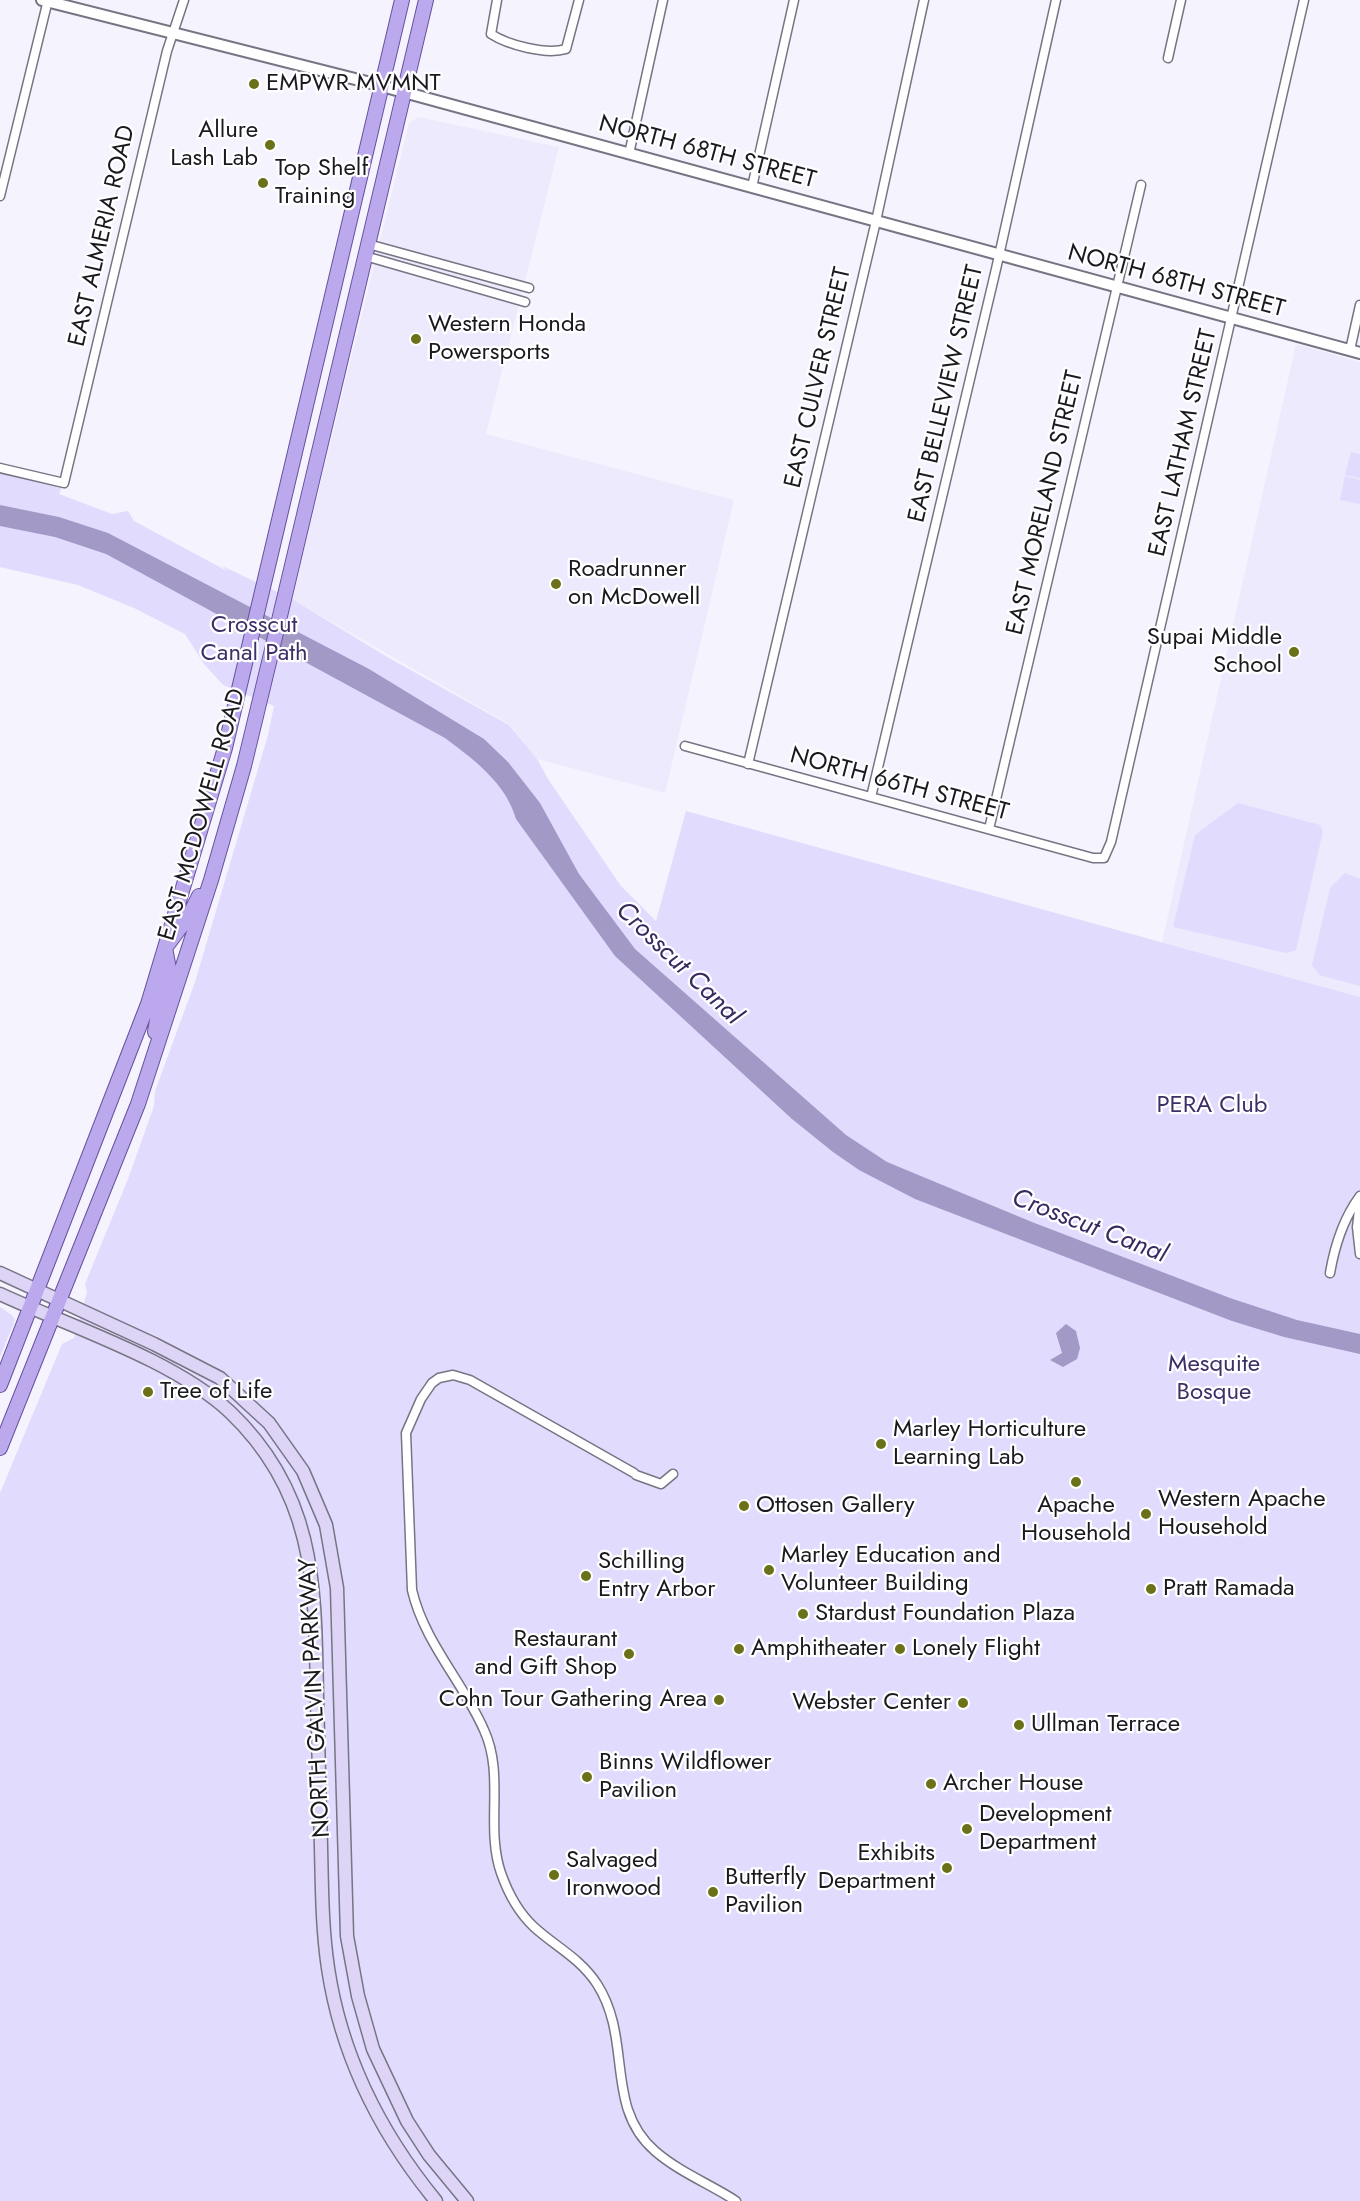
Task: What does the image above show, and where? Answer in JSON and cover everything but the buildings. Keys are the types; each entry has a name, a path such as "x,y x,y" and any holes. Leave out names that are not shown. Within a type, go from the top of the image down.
{"main road":[{"name":"EAST MCDOWELL ROAD","path":"0,1385 108,1113 148,1004 225,748 402,0"},
{"name":"EAST MCDOWELL ROAD","path":"0,1448 138,1104 218,858 244,766 273,647 426,0"},
{"path":"336,276 360,282"},
{"path":"151,1064 158,1014 170,974 165,948 189,916 218,858"},
{"name":"NORTH GALVIN PARKWAY","path":"0,1273 175,1353 219,1378 269,1423 293,1456 310,1487 326,1525 337,1588 346,1918 349,1956 357,1996 373,2049 407,2121 429,2155 467,2201"},
{"name":"NORTH GALVIN PARKWAY","path":"0,1294 180,1376 214,1399 231,1413 263,1451 278,1474 298,1514 309,1556 315,1600 323,1922 332,1992 355,2066 376,2111 407,2165 436,2201"}],"street":[{"name":"NORTH 68TH STREET","path":"46,0 381,86 1355,352"},
{"path":"0,196 46,0"},
{"name":"EAST ALMERIA ROAD","path":"0,468 64,483 167,51 184,0"},
{"path":"497,0 491,34 501,40 556,52 566,49 579,0"},
{"path":"629,154 663,0"},
{"path":"752,187 794,0"},
{"name":"EAST CULVER STREET","path":"748,764 876,221 924,0"},
{"name":"EAST BELLEVIEW STREET","path":"871,797 999,255 1056,0"},
{"path":"1168,58 1181,0"},
{"name":"EAST LATHAM STREET","path":"1104,858 1111,842 1305,0"},
{"name":"EAST MORELAND STREET","path":"989,829 1141,185"},
{"path":"367,250 529,288"},
{"path":"367,250 525,302"},
{"path":"1355,352 1360,305"},
{"name":"NORTH 66TH STREET","path":"685,746 1093,858 1104,858"},
{"path":"1330,1272 1334,1252 1348,1213 1360,1196"},
{"path":"1360,1202 1357,1227 1360,1254"},
{"path":"673,1474 661,1484 635,1474 543,1420 459,1376 440,1378 425,1392 406,1432 412,1590 416,1609 429,1636 485,1731 492,1753 496,1853 500,1871 514,1902 534,1927 572,1954 598,1985 611,2011 616,2031 624,2100 634,2126 656,2152 736,2201"}],"shaded area":[{"path":"418,117 559,147 486,434 734,500 665,793 537,759 509,724 292,599 409,123"},
{"name":"Supai Middle School","path":"1296,344 1360,362 1360,997 1162,942"},
{"path":"0,505 59,517 108,533 369,669 484,739 508,762 540,803 579,874 635,949 846,1135 887,1162 1032,1222 1230,1298 1297,1320 1360,1334 1360,1354 1284,1337 1232,1321 915,1199 859,1170 792,1119 615,956 516,819 505,794 497,783 456,746 106,554 55,537 0,526"},
{"path":"1066,1324 1076,1331 1080,1348 1077,1359 1063,1367 1050,1360 1062,1353 1056,1333"}],"green space":[{"path":"1351,452 1360,454 1360,478 1345,475"},
{"path":"0,468 64,483 59,494 112,514 128,511 134,521 227,571 222,566 292,599 389,658 509,725 537,759 548,779 621,886 656,921 686,811 1360,997 1360,2201 0,2201 0,1493 62,1344 74,1338 87,1292 85,1284 128,1179 154,1106 155,1091 195,982 268,735 274,706 223,685 204,664 185,634 134,608 78,585 0,567"},
{"path":"1345,476 1360,480 1360,504 1340,500"},
{"path":"1238,803 1320,825 1323,831 1296,950 1286,953 1173,927 1195,835"},
{"path":"1345,873 1360,879 1360,986 1319,975 1312,965 1330,888"},
{"path":"0,1307 12,1315 15,1320 0,1357"}],"place":[{"name":"EMPWR MVMNT","path":"254,84"},
{"name":"Allure Lash Lab","path":"270,145"},
{"name":"Top Shelf Training","path":"263,183"},
{"name":"Western Honda Powersports","path":"416,339"},
{"name":"Roadrunner on McDowell","path":"556,584"},
{"name":"Supai Middle School","path":"1294,652"},
{"name":"Tree of Life","path":"148,1392"},
{"name":"Marley Horticulture Learning Lab","path":"881,1444"},
{"name":"Apache Household","path":"1076,1482"},
{"name":"Ottosen Gallery","path":"744,1506"},
{"name":"Western Apache Household","path":"1146,1514"},
{"name":"Marley Education and Volunteer Building","path":"769,1570"},
{"name":"Schilling Entry Arbor","path":"586,1576"},
{"name":"Pratt Ramada","path":"1151,1589"},
{"name":"Stardust Foundation Plaza","path":"803,1614"},
{"name":"Amphitheater","path":"739,1649"},
{"name":"Lonely Flight","path":"900,1649"},
{"name":"Restaurant and Gift Shop","path":"629,1654"},
{"name":"Cohn Tour Gathering Area","path":"719,1700"},
{"name":"Webster Center","path":"963,1703"},
{"name":"Ullman Terrace","path":"1019,1725"},
{"name":"Binns Wildflower Pavilion","path":"587,1777"},
{"name":"Archer House","path":"931,1784"},
{"name":"Development Department","path":"967,1829"},
{"name":"Exhibits Department","path":"947,1868"},
{"name":"Salvaged Ironwood","path":"554,1875"},
{"name":"Butterfly Pavilion","path":"713,1892"}],"park label":[{"name":"Crosscut Canal Path","path":"254,640"},
{"name":"PERA Club","path":"1212,1106"},
{"name":"Mesquite Bosque","path":"1214,1379"}],"water label":[{"name":"Crosscut Canal","path":"678,964"},
{"name":"Crosscut Canal","path":"1089,1227"}]}
